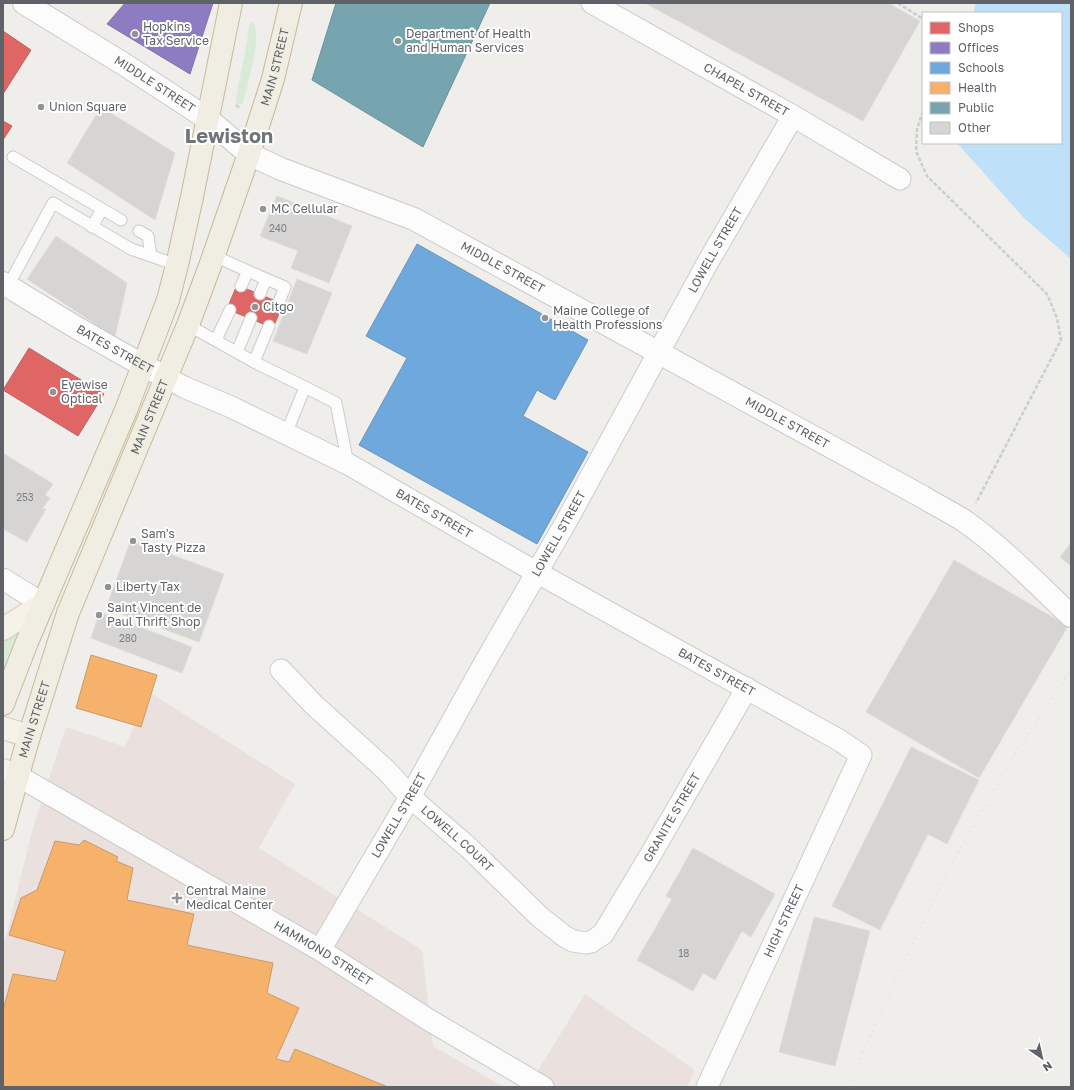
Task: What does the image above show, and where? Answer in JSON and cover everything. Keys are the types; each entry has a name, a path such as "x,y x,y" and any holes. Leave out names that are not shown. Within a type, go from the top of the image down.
{"highway":[{"name":"MAIN STREET","path":"3,704 27,642 126,410 168,300 208,120 231,3"},
{"name":"MAIN STREET","path":"3,829 10,773 29,736 68,613 188,325 214,256 273,79 287,6"}],"main road":[{"path":"3,629 43,604"},
{"path":"3,728 29,736"}],"street":[{"name":"MIDDLE STREET","path":"24,3 122,63 208,120 249,154 280,169 414,219 923,497 965,522 981,534 1019,566 1071,616"},
{"name":"CHAPEL STREET","path":"592,3 793,116 900,179"},
{"name":"LOWELL STREET","path":"320,950 410,797 485,662 538,572 708,262 793,116"},
{"name":"BATES STREET","path":"6,284 56,317 165,378 229,406 348,464 839,740 861,755"},
{"path":"3,579 43,604"},
{"name":"LOWELL COURT","path":"281,670 313,704 387,771 410,797 469,848 540,917 564,936 574,941 586,943 591,942"},
{"name":"GRANITE STREET","path":"591,942 603,934 747,688"},
{"name":"HIGH STREET","path":"707,1087 861,755"},
{"name":"HAMMOND STREET","path":"10,773 320,950 429,1020 542,1087"}],"lane":[{"path":"13,157 121,220"},
{"path":"6,284 53,203 131,249 177,265"},
{"path":"92,227 102,209"},
{"path":"139,231 148,236 151,256"},
{"path":"214,256 285,287 279,302"},
{"path":"240,286 248,271"},
{"path":"260,294 266,279"},
{"path":"216,340 230,310"},
{"path":"237,352 251,318"},
{"path":"188,325 254,362 336,403 348,464"},
{"path":"254,362 270,326"},
{"path":"286,434 305,387"}],"path":[{"path":"898,3 922,18"},
{"path":"236,105 240,108"},
{"path":"922,114 917,129 916,151 927,176 1047,294 1057,318 1060,340 965,522"}],"shaded area":[{"name":"Central Maine Medical Center","path":"149,692 295,784 259,848 422,950 433,1046 504,1087 3,1087 3,948 34,824 66,727 125,747"},
{"path":"585,994 695,1070 687,1087 528,1087"}],"green space":[{"path":"252,22 255,27 256,46 244,100 241,105 236,104 236,97 249,26"},
{"path":"16,631 18,632 3,673 3,641"}],"water":[{"path":"975,3 1071,3 1071,259 1024,218 958,144 1062,144 1062,12 974,12"}],"building: Shops":[{"path":"3,31 31,50 3,94"},
{"path":"3,121 12,126 3,140"},
{"name":"Citgo","path":"237,285 283,304 273,328 227,309"},
{"name":"Eyewise Optical","path":"29,348 104,394 78,436 3,390"}],"building: Offices":[{"path":"125,3 213,3 190,74 107,24"}],"building: Schools":[{"path":"417,244 588,340 555,400 537,390 523,416 588,452 537,544 359,445 407,358 366,336"}],"building: Health":[{"path":"91,655 157,675 141,727 76,708"},
{"path":"84,840 118,857 116,861 133,868 127,900 194,914 187,945 273,963 267,993 299,1008 276,1059 289,1062 295,1049 388,1087 3,1087 3,1010 13,974 56,981 65,951 9,935 21,898 37,890 55,841 79,845"}],"building: Public":[{"name":"Department of Health and Human Services","path":"336,3 490,3 423,147 312,80"}],"building: Other":[{"path":"645,3 888,3 920,21 863,121"},
{"path":"101,107 175,153 155,220 67,163"},
{"path":"277,196 352,226 329,283 291,268 298,251 260,236"},
{"path":"56,236 127,283 115,337 27,279"},
{"path":"297,279 332,293 307,354 273,341"},
{"path":"3,453 53,484 45,495 50,498 42,509 46,509 27,542 3,529"},
{"path":"131,540 224,574 199,642 106,608"},
{"path":"1071,543 1071,566 1060,557"},
{"path":"954,560 1068,626 979,778 866,712"},
{"path":"100,612 192,647 182,673 91,638"},
{"path":"911,747 979,780 947,844 928,834 880,930 832,906"},
{"path":"693,848 775,894 751,937 742,931 715,980 703,973 693,991 637,960 672,899 666,896"},
{"path":"814,917 870,931 835,1066 779,1052"}],"railway":[{"path":"851,1087 861,1056 946,874 1015,753 1071,671"}],"place":[{"name":"Hopkins Tax Service","path":"135,34"},
{"name":"Department of Health and Human Services","path":"398,41"},
{"name":"Union Square","path":"41,107"},
{"name":"MC Cellular","path":"263,209"},
{"name":"Citgo","path":"255,307"},
{"name":"Maine College of Health Professions","path":"545,318"},
{"name":"Eyewise Optical","path":"53,392"},
{"name":"Sam's Tasty Pizza","path":"133,541"},
{"name":"Liberty Tax","path":"108,587"},
{"name":"Saint Vincent de Paul Thrift Shop","path":"99,615"},
{"name":"Central Maine Medical Center","path":"177,898"}],"district":[{"name":"Lewiston","path":"229,136"}]}
